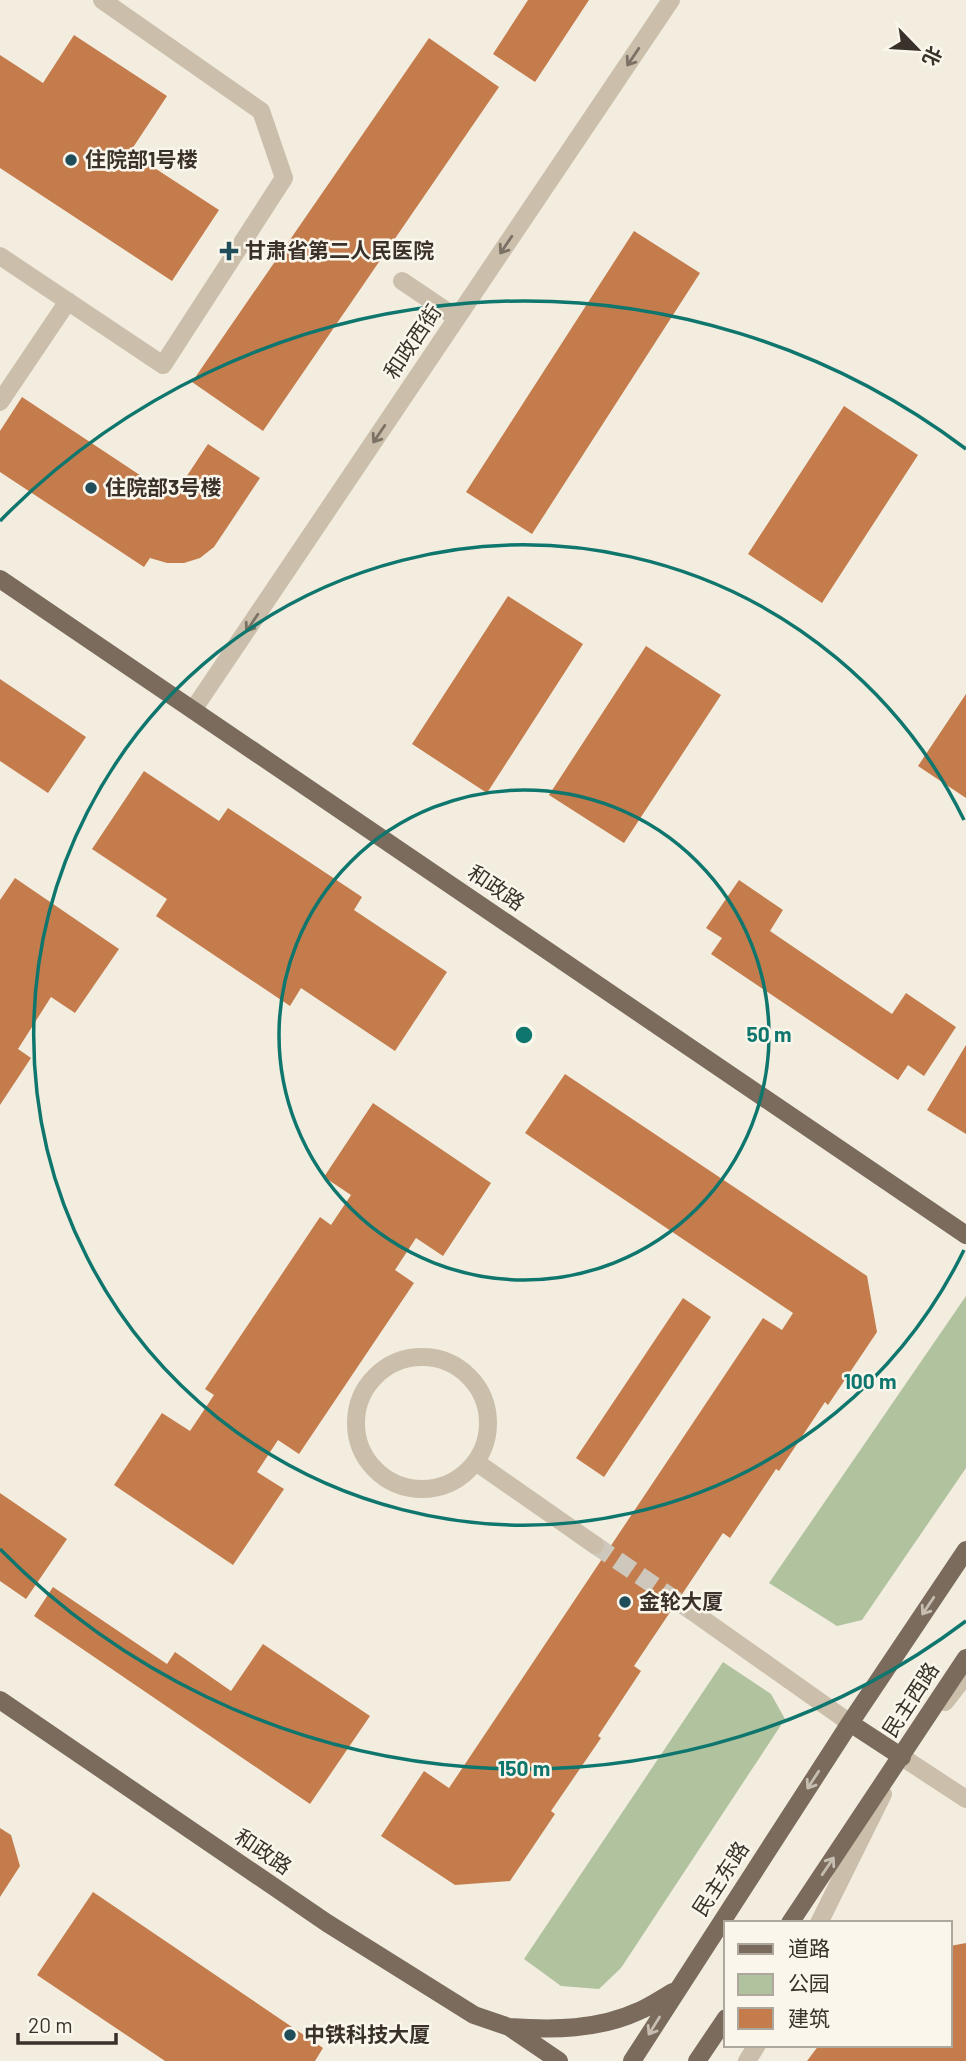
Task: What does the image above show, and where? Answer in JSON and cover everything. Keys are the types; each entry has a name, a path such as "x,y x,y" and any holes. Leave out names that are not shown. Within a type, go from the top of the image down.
{"main road":[{"name":"和政路","path":"0,579 966,1235"},
{"name":"民主西路","path":"850,1723 966,1550"},
{"name":"民主西路","path":"902,1757 966,1658"},
{"name":"和政路","path":"0,1700 327,1923 474,2015 509,2027 554,2030 602,2023 638,2012 677,1990"},
{"path":"791,1921 902,1757 850,1723"},
{"name":"民主东路","path":"632,2061 850,1723"},
{"path":"697,2061 724,2021"},
{"name":"和政路","path":"509,2027 559,2061"}],"street":[{"path":"0,256 163,365 284,178 261,111 102,0"},
{"name":"和政西街","path":"193,710 671,0"},
{"path":"402,281 457,318"},
{"path":"0,402 68,301"},
{"path":"412,1357 438,1358 461,1369 479,1388 488,1412 486,1438 475,1462 456,1480 432,1489 406,1488 382,1477 365,1458 356,1433 357,1407 368,1383 387,1366 412,1357"},
{"path":"475,1462 595,1545"},
{"path":"692,1612 850,1723"},
{"name":"民主西路","path":"902,1757 966,1675"},
{"path":"820,1921 902,1757 966,1799"}],"green space":[{"path":"966,1296 966,1468 862,1620 837,1626 769,1583"},
{"path":"723,1662 771,1694 785,1719 621,1968 599,1989 561,1986 524,1959"}],"building":[{"path":"528,0 589,0 535,82 493,54"},
{"name":"住院部1号楼","path":"74,35 167,96 130,152 219,210 172,281 0,168 0,55 43,83"},
{"path":"429,38 499,87 263,431 192,382"},
{"path":"634,231 700,273 532,534 466,492"},
{"name":"住院部3号楼","path":"22,397 173,497 208,444 260,478 214,547 200,558 184,563 167,563 150,558 144,567 0,472 0,431"},
{"path":"844,406 918,455 822,603 748,554"},
{"path":"508,596 583,644 487,793 412,744"},
{"path":"646,646 721,695 624,843 549,795"},
{"path":"0,679 86,737 48,793 0,761"},
{"path":"966,694 966,798 918,766"},
{"path":"144,771 219,821 228,808 362,897 354,910 447,972 395,1051 301,988 290,1006 156,916 167,899 92,849"},
{"path":"15,878 119,949 75,1013 51,997 18,1049 31,1058 0,1105 0,900"},
{"path":"739,880 783,910 770,931 892,1014 906,993 956,1027 924,1076 908,1065 898,1080 711,954 722,938 706,928"},
{"path":"966,1045 966,1134 927,1110"},
{"name":"金轮大厦","path":"565,1074 867,1276 877,1332 828,1405 825,1402 779,1471 776,1469 730,1538 723,1533 634,1666 641,1671 598,1736 601,1738 551,1811 555,1814 510,1881 455,1885 381,1836 424,1771 449,1788 763,1318 782,1330 793,1313 525,1133"},
{"path":"373,1103 491,1183 443,1256 416,1238 395,1270 414,1283 299,1454 278,1440 257,1472 284,1489 233,1565 114,1485 162,1413 190,1431 214,1395 205,1389 320,1217 331,1225 351,1195 324,1177"},
{"path":"683,1298 711,1317 604,1477 576,1458"},
{"path":"0,1493 67,1539 26,1599 0,1581"},
{"path":"53,1587 167,1664 175,1652 231,1691 263,1644 370,1716 310,1804 34,1616"},
{"path":"0,1828 11,1835 20,1866 0,1897"},
{"path":"93,1892 323,2048 315,2061 165,2061 37,1975"},
{"path":"966,1943 966,2061 807,2061 818,2047 952,2047 952,1946"}],"tunnel":[{"path":"595,1545 693,1612"}],"place":[{"name":"住院部1号楼","path":"71,160"},
{"name":"甘肃省第二人民医院","path":"229,251"},
{"name":"住院部3号楼","path":"91,488"},
{"name":"金轮大厦","path":"625,1602"},
{"name":"中铁科技大厦","path":"290,2035"}]}
